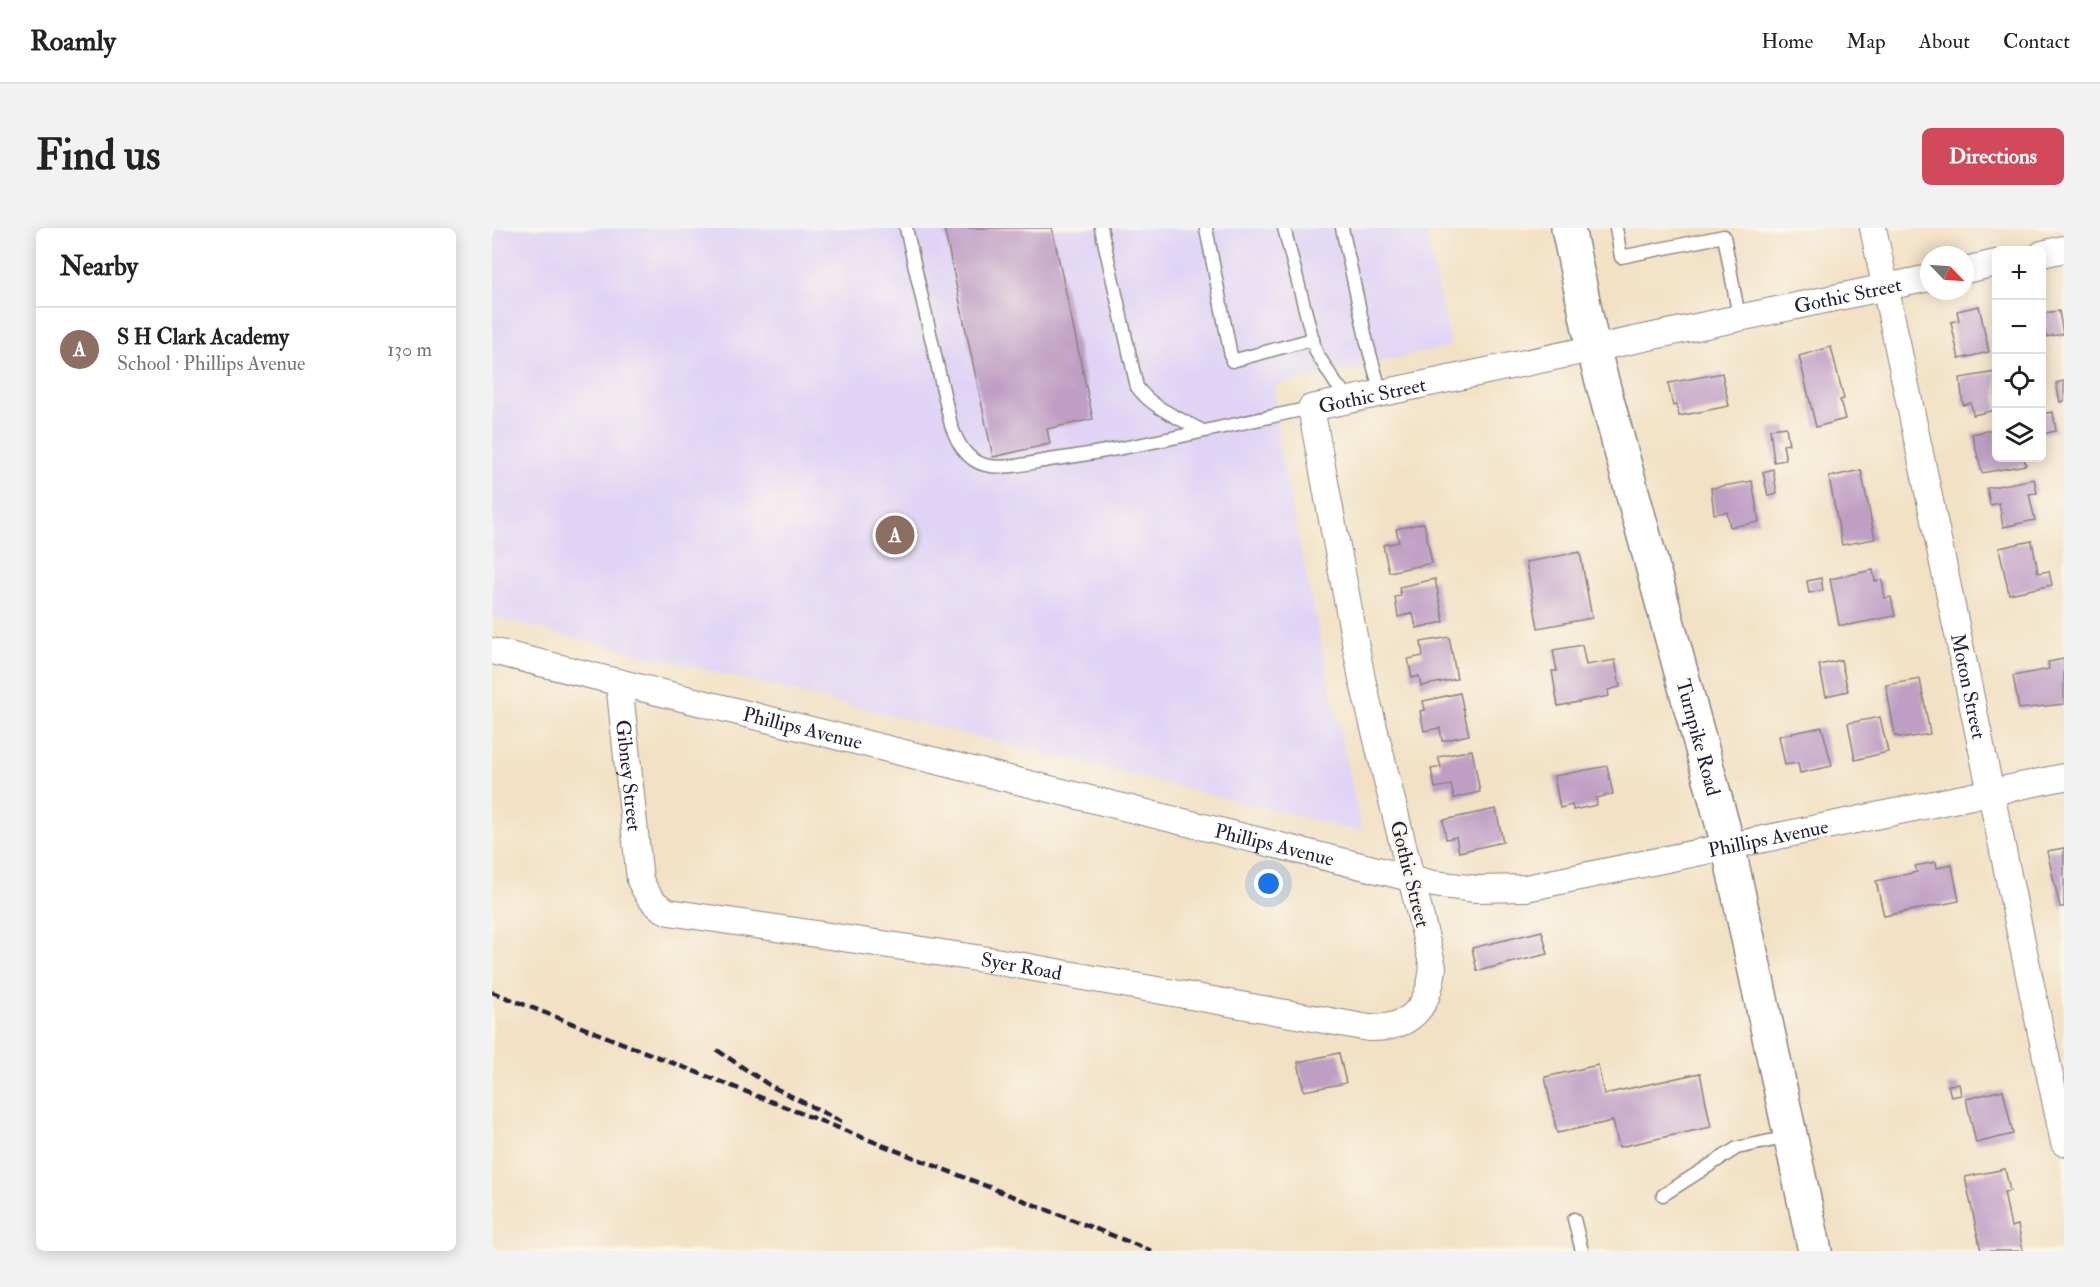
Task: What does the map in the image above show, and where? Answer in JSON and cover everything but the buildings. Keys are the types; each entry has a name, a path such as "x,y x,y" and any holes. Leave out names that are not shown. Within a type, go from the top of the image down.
{"main road":[{"name":"Turnpike Road","path":"1568,228 1593,348 1728,845 1815,1251"}],"street":[{"name":"Moton Street","path":"1873,228 2064,1143"},
{"path":"2046,253 2064,249"},
{"path":"1974,268 1992,264"},
{"name":"Gothic Street","path":"1421,1006 1431,986 1433,967 1362,679 1311,408 1920,280"},
{"name":"Phillips Avenue","path":"492,651 1434,884 1476,889 1526,888 2064,777"},
{"name":"Gibney Street","path":"619,682 639,869"},
{"name":"Syer Road","path":"639,869 640,880 648,897 660,908 669,912 989,960 1369,1028 1398,1024 1411,1017 1421,1006"}],"lane":[{"path":"906,228 951,425 957,441 968,455 982,464 999,467 1072,457 1311,408"},
{"path":"1101,228 1137,387 1162,410 1201,430"},
{"path":"1206,228 1232,361 1313,339"},
{"path":"1284,228 1316,352 1336,384 1351,399"},
{"path":"1342,228 1367,343 1381,393"},
{"path":"1616,228 1621,256 1711,233 1724,236 1739,317"},
{"path":"1663,1195 1737,1148 1790,1137"},
{"path":"1575,1219 1582,1251"}],"shaded area":[{"path":"492,228 1425,228 1451,346 1275,386 1280,453 1362,832 492,617"}],"railway":[{"path":"492,992 1152,1251"},
{"path":"717,1050 769,1085 842,1122"}],"place":[{"name":"S H Clark Academy","path":"895,535"}]}
